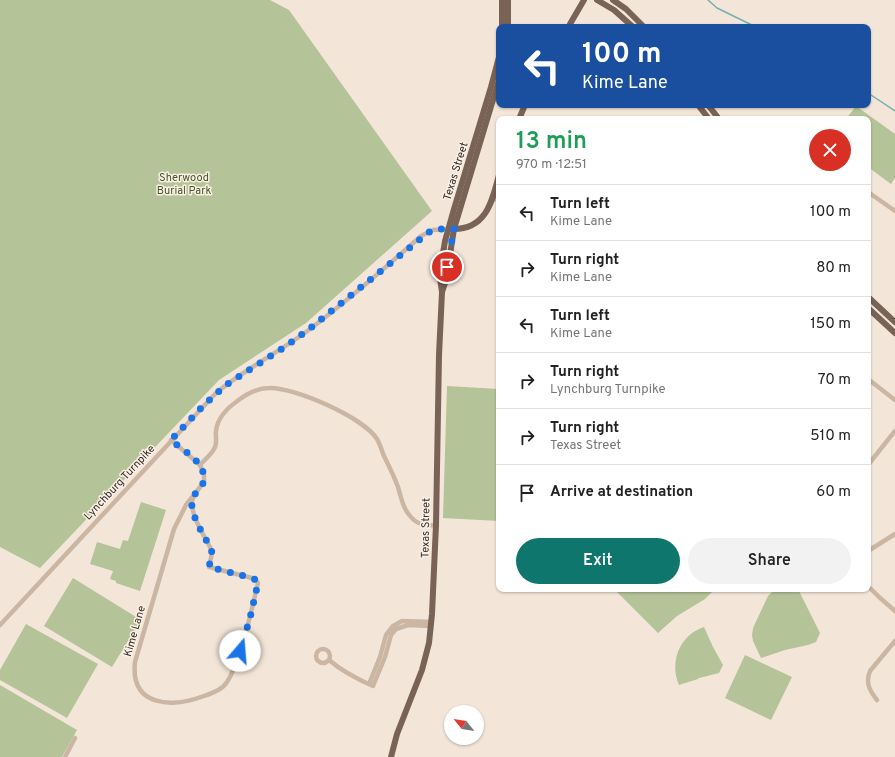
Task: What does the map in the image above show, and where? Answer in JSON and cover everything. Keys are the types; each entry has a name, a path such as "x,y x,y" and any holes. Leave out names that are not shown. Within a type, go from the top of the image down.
{"main road":[{"path":"502,0 502,24"},
{"path":"508,0 508,24"},
{"path":"570,24 584,0"},
{"path":"596,0 614,10 630,24"},
{"path":"613,0 641,24"},
{"name":"Texas Street","path":"391,757 397,734 422,670 429,643 431,624 436,525 439,354 442,292 440,278 451,229 496,68"},
{"name":"Texas Street","path":"451,229 496,89"},
{"path":"700,108 707,116"},
{"path":"710,108 717,116"},
{"name":"Lynchburg Turnpike","path":"451,229 459,225 470,225 481,219 496,199"},
{"path":"871,301 895,322"},
{"path":"871,311 895,333"}],"street":[{"path":"871,194 895,211"},
{"name":"Lynchburg Turnpike","path":"0,625 203,406 226,385 308,330 421,236 433,230 451,229"},
{"path":"871,381 895,400"},
{"path":"171,440 200,464 214,450 216,431 220,418 236,402 254,390 270,388 286,390 317,400 362,424 371,432 377,439 398,486 407,513 418,523 426,526 436,525"},
{"path":"871,461 895,432"},
{"name":"Kime Lane","path":"195,493 192,502 194,510 198,524 212,553 209,567 252,578 258,583 244,641 227,683 221,689 198,698 179,702 162,702 149,698 141,692 135,679 134,662 174,529 186,505 195,493 204,482 204,474 200,464"},
{"path":"871,550 895,534"},
{"path":"871,589 895,611"},
{"path":"329,660 350,676 371,685 386,635 393,626 402,621 431,624"},
{"path":"877,700 868,687 868,675 895,641"},
{"path":"65,757 75,738"}],"green space":[{"name":"Sherwood Burial Park","path":"0,0 270,0 289,10 432,211 306,323 219,380 40,568 0,547"},
{"path":"854,108 859,108 870,116 848,116"},
{"path":"871,117 895,134 895,178 891,184 871,169"},
{"path":"447,386 496,389 496,521 443,518"},
{"path":"141,502 166,510 140,591 116,583 116,581 110,579 113,571 90,564 97,542 120,549 123,540 128,541"},
{"path":"73,578 141,620 112,667 44,626"},
{"path":"617,592 712,592 705,599 677,616 658,633"},
{"path":"772,592 800,592 820,633 816,642 761,658 753,641 752,635 753,628 768,596"},
{"path":"26,624 98,664 67,718 0,680 0,670"},
{"path":"704,627 723,665 719,673 679,685 675,667 679,650 689,636"},
{"path":"745,655 792,677 771,720 725,698"},
{"path":"0,685 77,730 62,757 0,757"}],"waterway":[{"path":"708,0 717,8 750,24"},
{"path":"871,95 895,111"}],"route":[{"path":"240,651 244,641 258,583 252,578 209,567 212,553 211,549 198,524 192,502 195,493 204,482 204,474 198,462 171,440 216,393 308,330 421,236 437,229 454,229 447,267"}]}
